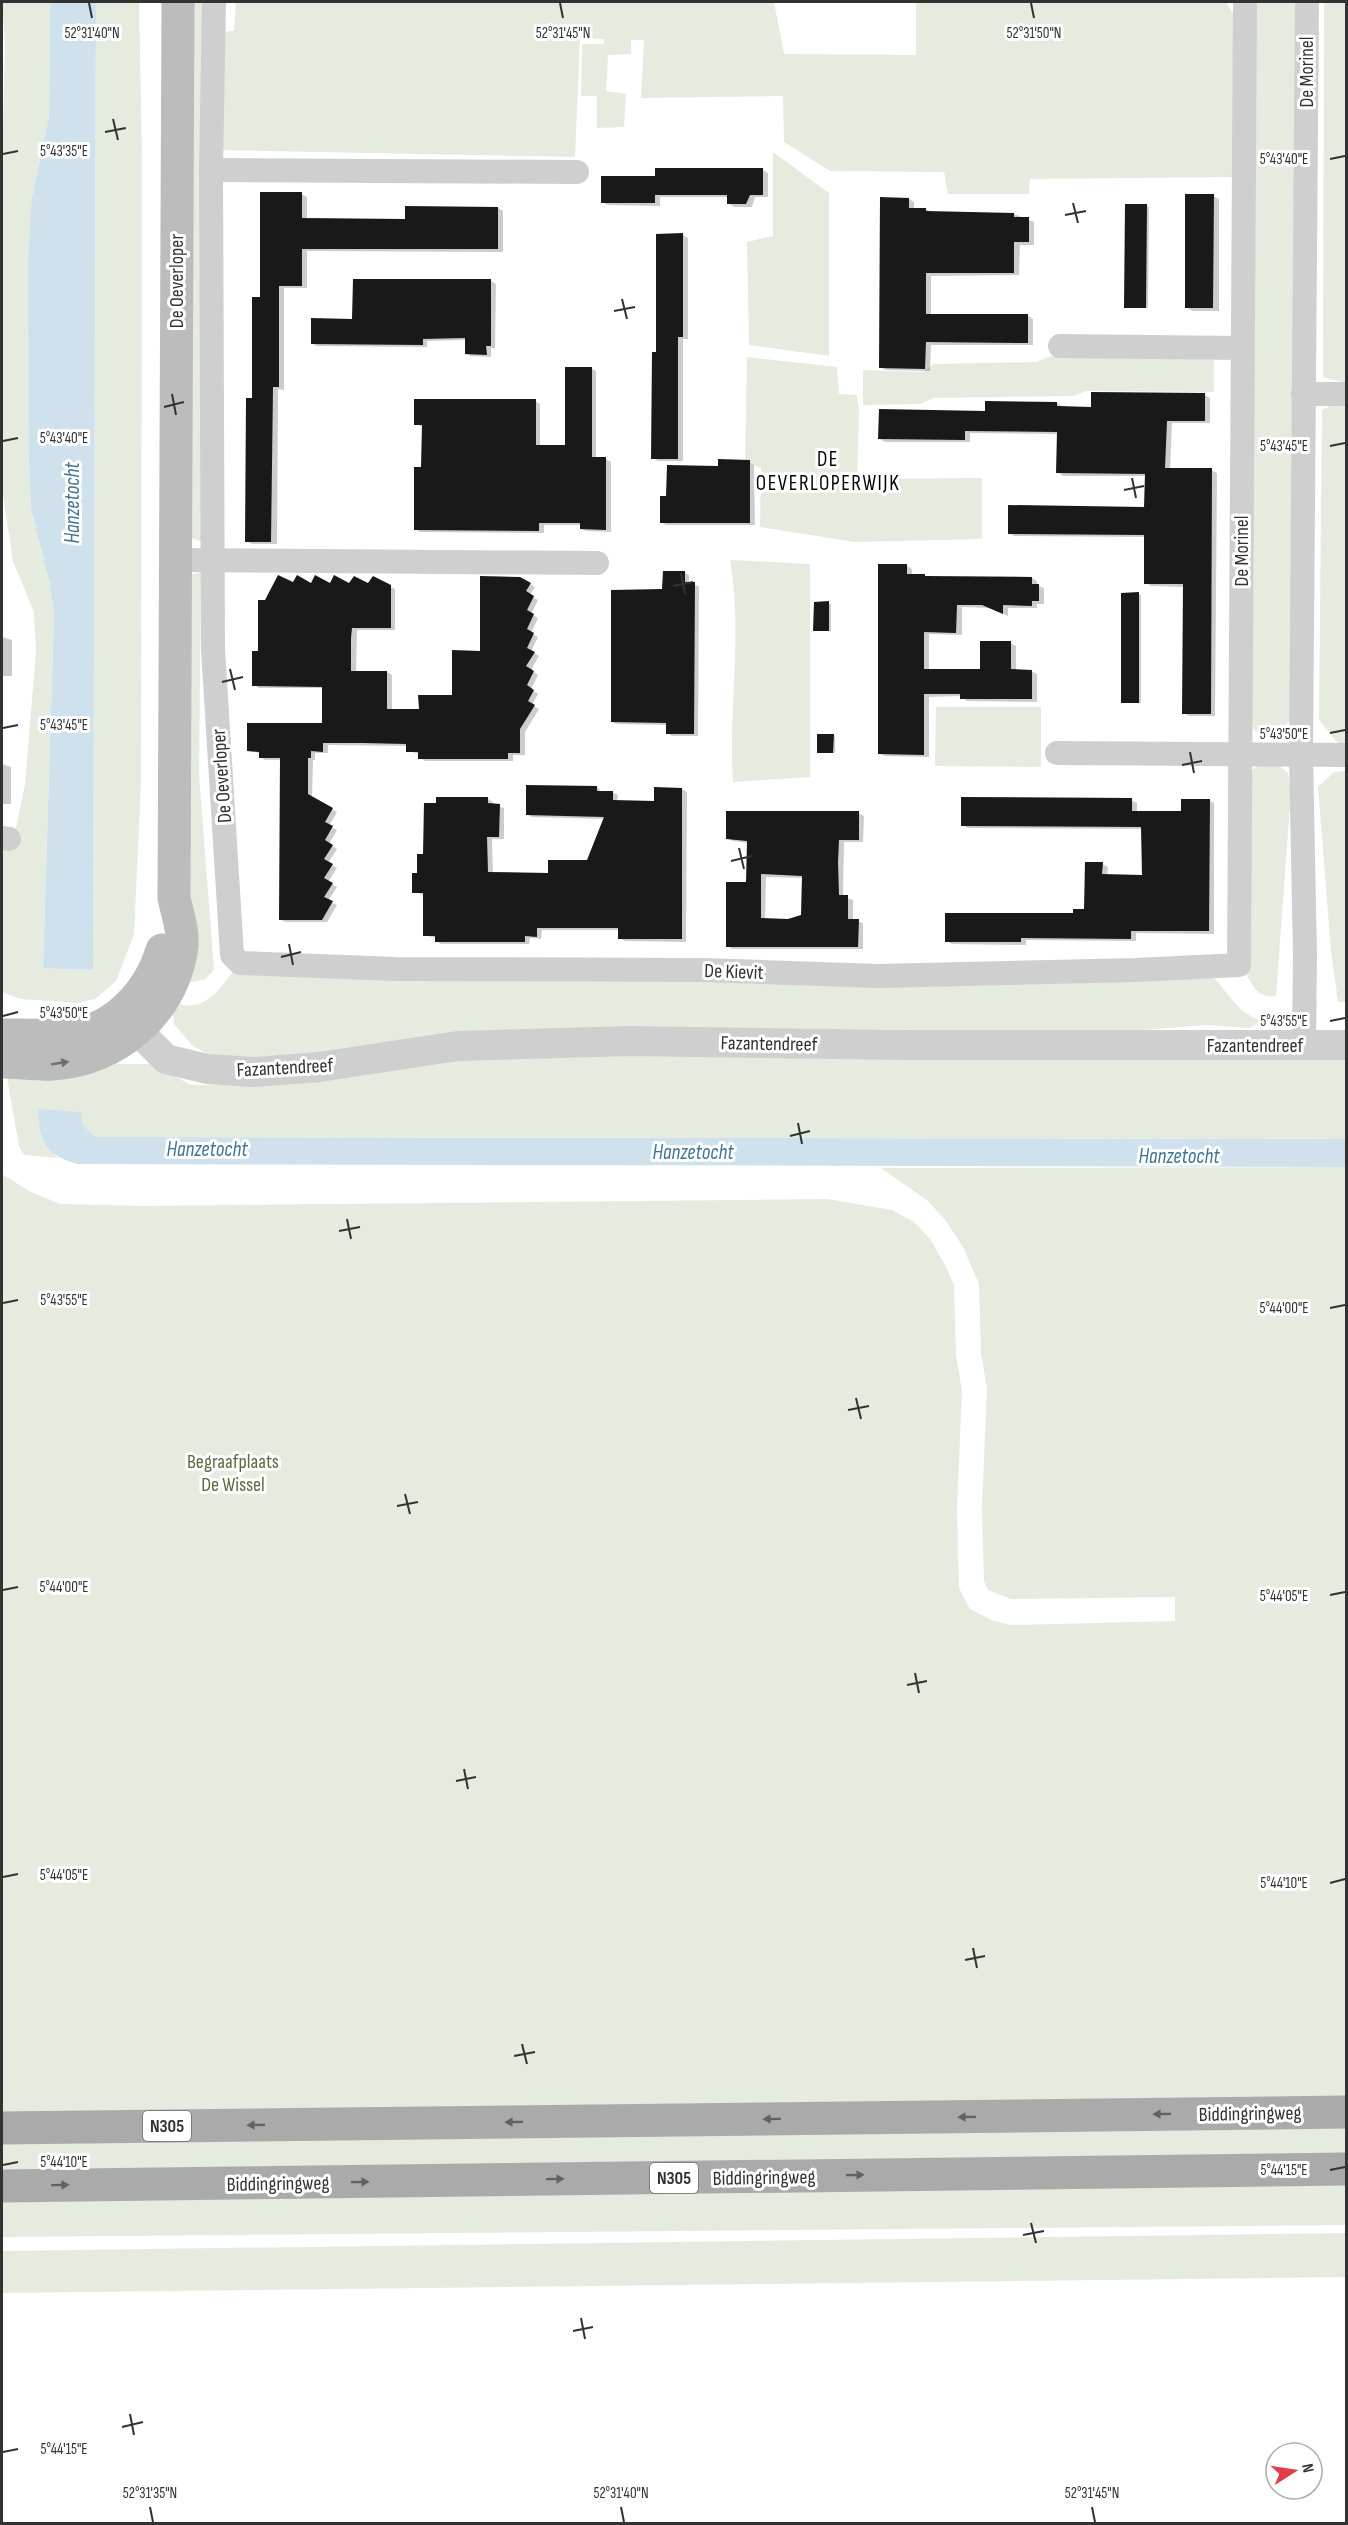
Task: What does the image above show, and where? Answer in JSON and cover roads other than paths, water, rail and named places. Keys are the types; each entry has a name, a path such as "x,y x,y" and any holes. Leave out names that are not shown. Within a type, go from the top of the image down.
{"main road":[{"name":"De Oeverloper","path":"139,1019 148,982 158,961 174,898 178,2"},
{"path":"2,1035 74,1034 104,1024 139,1019"},
{"path":"2,1062 52,1064 87,1058 122,1041 139,1019"},
{"name":"Biddingringweg","path":"2,2128 1347,2112"},
{"name":"Biddingringweg","path":"2,2186 1347,2169"}],"street":[{"name":"De Oeverloper","path":"214,2 211,170 213,649 232,955"},
{"name":"De Morinel","path":"1239,965 1245,2"},
{"name":"De Morinel","path":"1304,1045 1305,956 1301,755 1306,2"},
{"path":"211,170 577,172"},
{"path":"1060,346 1242,348"},
{"path":"1303,394 1347,394"},
{"path":"174,560 597,563"},
{"path":"1057,753 1347,755"},
{"name":"De Kievit","path":"232,955 240,963 396,969 704,970 878,976 1136,970 1239,965"},
{"name":"Fazantendreef","path":"139,1019 166,1059 194,1067 253,1072 319,1067 458,1046 630,1041 909,1045 1347,1045"}],"water":[{"name":"Hanzetocht","path":"50,2 96,2 93,970 43,968 54,612 49,581 31,509 28,265 32,196 49,117"},
{"name":"Hanzetocht","path":"38,1109 81,1112 83,1126 96,1137 1346,1139 1346,1167 77,1164 57,1156 46,1145 40,1130"}],"district":[{"name":"DE OEVERLOPERWIJK","path":"828,471"}],"park label":[{"name":"Begraafplaats De Wissel","path":"233,1472"}]}
